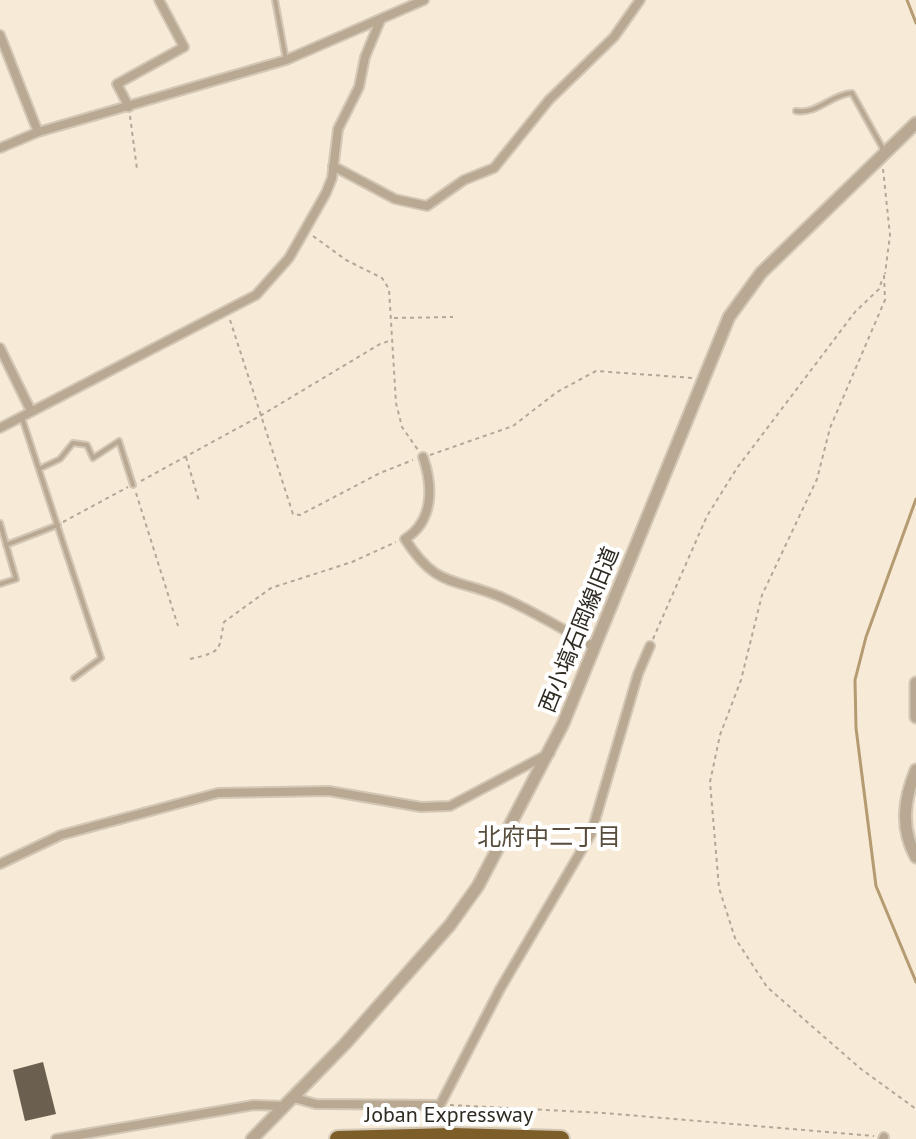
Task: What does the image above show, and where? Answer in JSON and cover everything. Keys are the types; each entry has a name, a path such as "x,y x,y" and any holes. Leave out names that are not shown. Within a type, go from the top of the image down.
{"highway":[{"name":"Joban Expressway","path":"338,1139 452,1136 561,1139"}],"street":[{"path":"129,107 117,84 184,47 159,0"},
{"path":"0,148 38,132 286,60 424,0"},
{"path":"333,166 395,199 427,206 464,180 494,168 549,100 614,37 640,0"},
{"path":"0,428 227,310 268,285 306,230 326,193 338,129 359,87 365,57 380,21"},
{"path":"0,35 38,132"},
{"name":"西小塙石岡線旧道","path":"252,1139 290,1102 450,925 478,886 550,753 729,317 747,289 916,123"},
{"path":"0,348 31,411"},
{"path":"423,457 431,484 430,494 423,520 405,539 427,568 445,581 496,595 594,647"},
{"path":"56,1139 254,1105 290,1102 440,1105 500,989 591,834 638,674 650,646"},
{"path":"916,683 916,717"},
{"path":"0,864 61,835 229,791 329,791 421,807 450,806 550,753"},
{"path":"916,770 905,824 916,857"}],"lane":[{"path":"275,0 286,60"},
{"path":"796,111 805,113 842,94 852,93 882,147 882,156"},
{"path":"21,416 101,658 74,678"},
{"path":"39,469 60,459 73,443 87,445 93,458 119,441 133,485"},
{"path":"0,523 16,579 0,584"},
{"path":"6,545 58,525"}],"path":[{"path":"129,107 137,169"},
{"path":"882,156 890,235 884,275 885,300 830,428 817,479 762,595 741,680 720,735 710,782 719,888 735,938 767,987 861,1069 916,1109"},
{"path":"306,230 346,260 382,278 392,299 396,403 402,427 423,457"},
{"path":"650,646 707,516 778,411 855,312 879,289 884,275"},
{"path":"227,310 289,509 296,516 380,473 513,426 557,392 596,371 667,374 702,380"},
{"path":"392,319 453,317"},
{"path":"58,525 260,416 380,344 392,340"},
{"path":"185,456 199,501"},
{"path":"133,485 178,626"},
{"path":"190,659 219,648 224,641 224,622 271,588 352,562 405,539"},
{"path":"440,1105 604,1113 883,1138"}],"building":[{"path":"43,1062 56,1114 25,1121 13,1070"}],"waterway":[{"path":"907,0 916,23"},
{"path":"916,499 866,637 855,680 856,728 876,886 916,982"}],"district":[{"name":"北府中二丁目","path":"549,838"}]}
